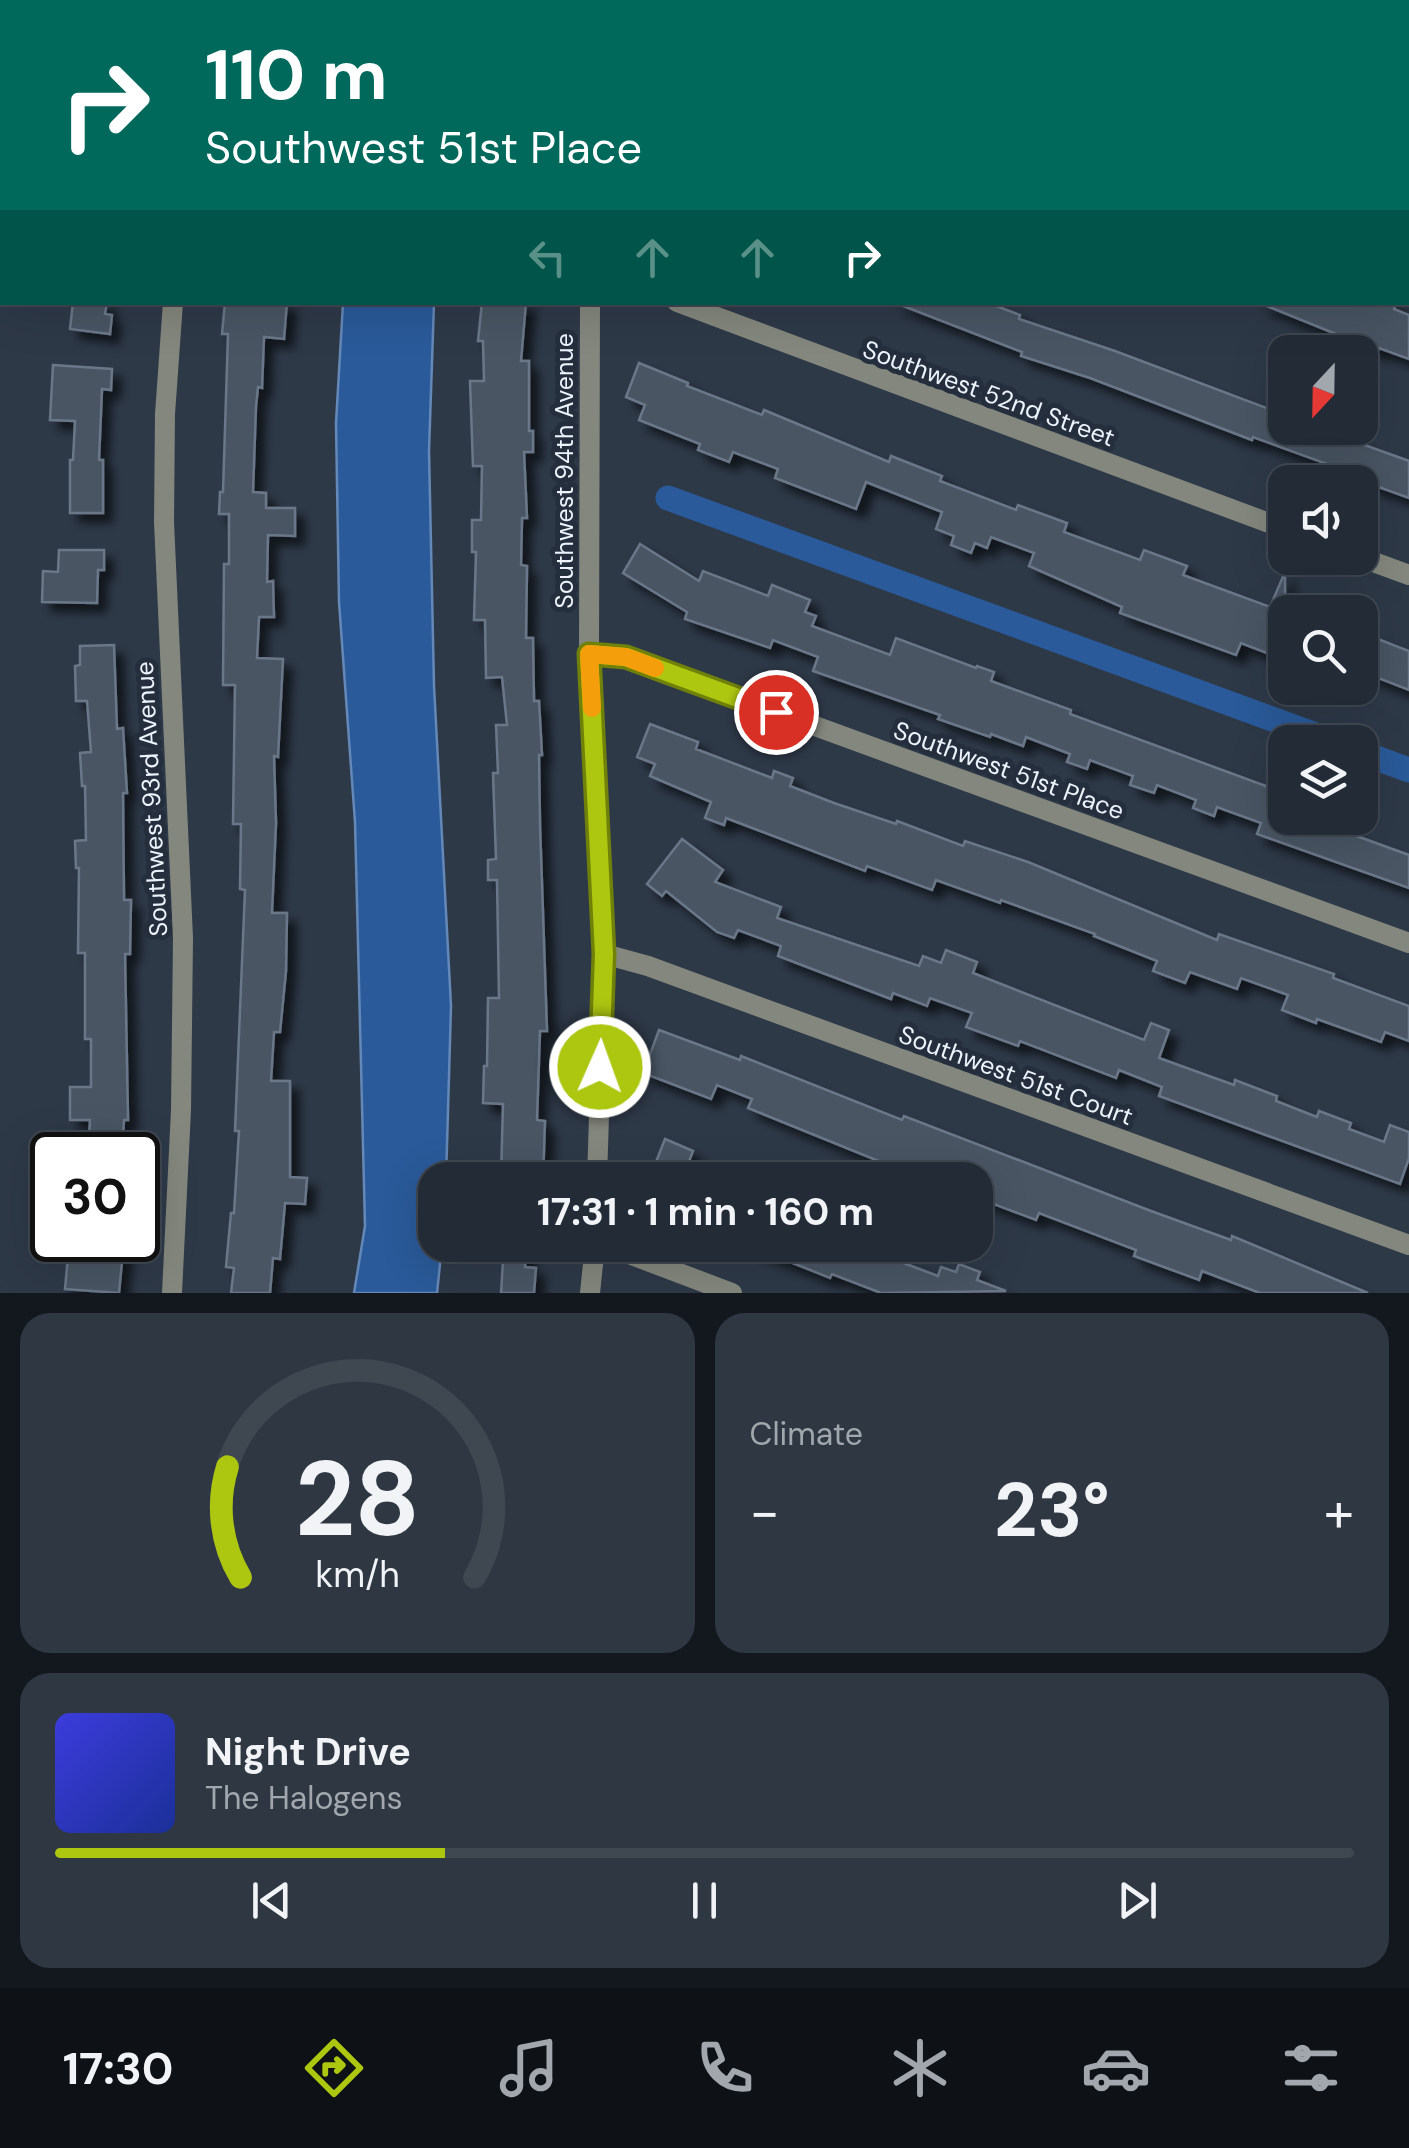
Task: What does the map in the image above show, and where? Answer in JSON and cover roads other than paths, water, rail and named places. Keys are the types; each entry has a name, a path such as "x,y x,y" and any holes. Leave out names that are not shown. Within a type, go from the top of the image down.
{"street":[{"name":"Southwest 93rd Avenue","path":"172,1293 181,1110 183,957 164,522 165,414 173,305"},
{"name":"Southwest 94th Avenue","path":"590,305 589,654 604,954 598,1162"},
{"name":"Southwest 52nd Street","path":"685,305 1268,523"},
{"path":"1378,564 1409,575"},
{"name":"Southwest 51st Place","path":"589,654 626,657 1409,943"},
{"name":"Southwest 51st Court","path":"604,954 648,966 1409,1246"},
{"path":"590,1293 593,1262"},
{"path":"650,1262 732,1293"}],"water":[{"path":"343,305 434,305 429,451 434,686 451,1006 447,1162 418,1162 418,1262 440,1262 437,1293 354,1293 365,1226 355,822 339,602 336,423"}],"waterway":[{"path":"668,498 1289,725"},
{"path":"1378,759 1409,770"}]}
